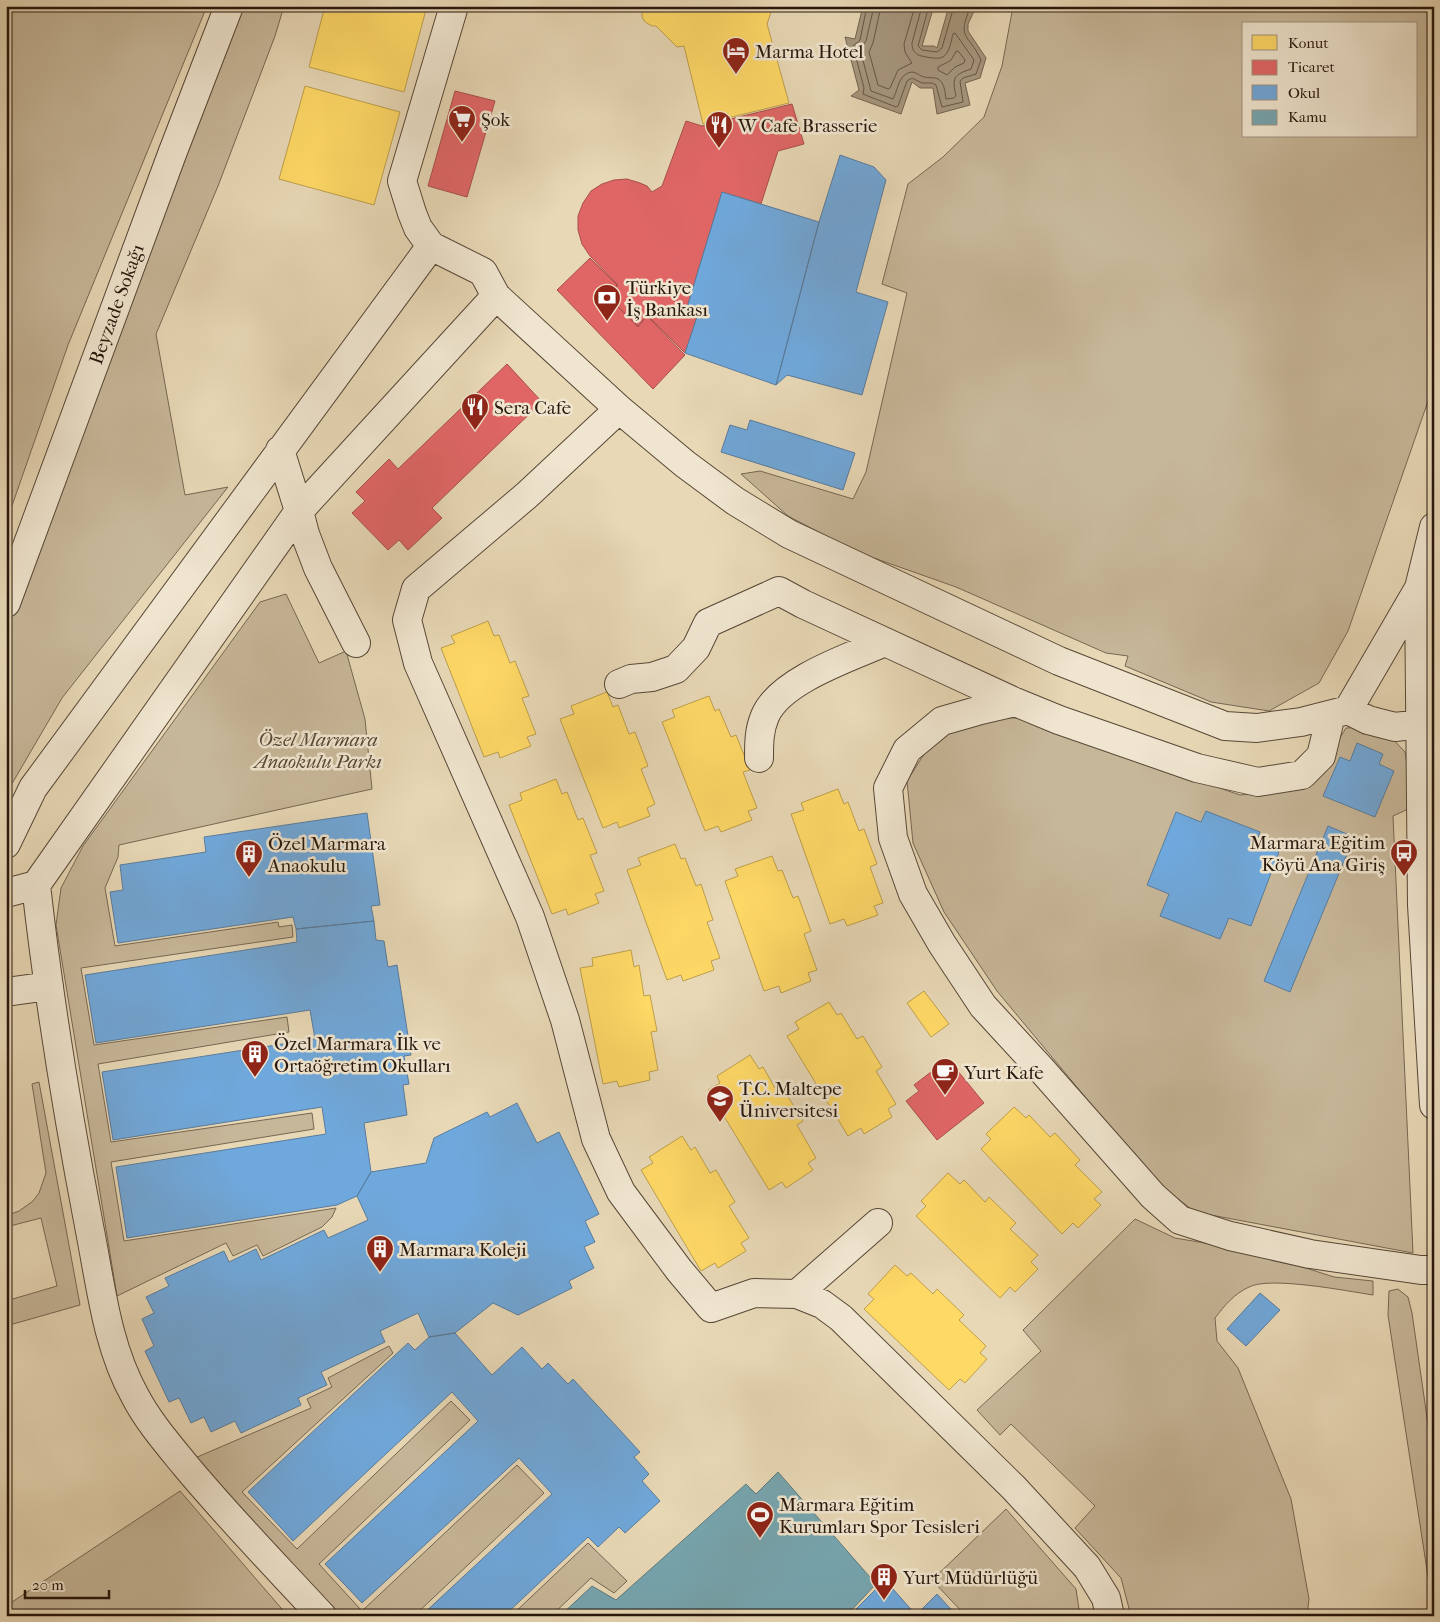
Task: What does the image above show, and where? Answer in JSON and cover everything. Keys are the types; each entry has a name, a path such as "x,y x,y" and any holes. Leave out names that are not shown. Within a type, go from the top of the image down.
{"street":[{"name":"Beyzade Sokağı","path":"6,603 168,163 229,6"},
{"path":"454,6 402,181 418,228 431,246 483,272 496,296 619,409 735,501 789,534 1058,661 1225,726 1257,728 1301,722 1339,712 1395,727 1420,724"},
{"path":"6,844 33,788 431,246"},
{"path":"6,893 36,885 299,511 496,296"},
{"path":"619,409 527,494 416,589 407,620 418,663 530,917 565,1020 596,1139 621,1192 679,1270 712,1308 754,1292 797,1294 822,1304 841,1318 1014,1488 1087,1567 1106,1598 1110,1616"},
{"path":"280,450 305,534 318,568 356,643"},
{"path":"1434,526 1419,588 1422,905 1434,1105"},
{"path":"619,684 631,679 652,677 676,669 696,648 708,623 779,591 1015,702 1059,720 1196,768 1258,782 1302,775 1321,756 1329,724 1339,712 1419,588"},
{"path":"759,758 759,734 766,714 783,692 817,672 885,642"},
{"path":"1015,702 977,710 942,721 907,750 888,788 893,838 913,894 942,944 983,1006 1153,1196 1180,1220 1230,1236 1310,1254 1420,1270 1434,1270"},
{"path":"36,885 72,1140 110,1332 121,1368 135,1397 157,1431 203,1486 322,1616"},
{"path":"6,992 50,986"},
{"path":"797,1294 878,1223"}],"green space":[{"path":"6,6 207,6 68,345 6,523"},
{"path":"239,6 284,6 275,36 218,186 156,334 185,495 228,487 62,698 6,794 6,630"},
{"path":"1011,6 1434,6 1434,384 1348,631 1319,683 1269,711 1211,702 1125,666 1128,656 1106,653 956,587 857,552 788,516 741,474 760,471 853,499 866,472 907,293 882,284 908,184 943,157 984,117 1002,66 1012,12"},
{"name":"Özel Marmara Anaokulu Parkı","path":"286,594 319,663 346,651 365,719 372,789 119,845 118,857 105,888 115,946 278,922 279,927 292,925 293,937 81,968 94,1045 287,1017 289,1032 98,1064 111,1142 312,1113 314,1129 111,1162 124,1241 336,1208 332,1217 322,1227 263,1256 257,1245 233,1256 226,1243 117,1296 56,925 61,888 83,846 260,602"},
{"path":"1030,717 1167,770 1240,795 1282,792 1323,772 1346,728 1367,727 1390,736 1405,752 1413,799 1406,810 1393,816 1413,1253 1195,1212 1155,1181 997,991 944,912 913,843 907,781 933,740 975,720"},
{"path":"39,1082 80,1305 6,1326 6,1301 57,1286 41,1218 6,1227 6,1216 19,1211 33,1201 39,1193 46,1173 32,1084"},
{"path":"1135,1219 1175,1238 1211,1244 1287,1262 1334,1277 1373,1281 1373,1295 1309,1285 1259,1284 1249,1287 1234,1296 1215,1318 1217,1341 1238,1368 1291,1499 1309,1599 1307,1616 1131,1616 1121,1578 1075,1528 1095,1506 1011,1424 1000,1435 977,1410 1041,1351 1023,1330"},
{"path":"1398,1289 1408,1297 1412,1313 1434,1466 1434,1616 1388,1315 1389,1291"},
{"path":"389,1346 393,1353 242,1492 297,1549 451,1401 470,1420 319,1564 362,1611 517,1465 544,1493 414,1616 333,1616 195,1458 311,1408 307,1399 332,1387 328,1378"},
{"path":"180,1491 288,1616 6,1616 6,1606"},
{"path":"1006,1509 1076,1589 1080,1616 966,1616 932,1580"},
{"path":"588,1543 627,1581 614,1593 591,1578 551,1616 511,1616"}],"water":[{"path":"863,6 934,6 922,46 934,46 937,48 949,6 975,6 968,24 968,31 986,58 980,78 965,83 970,105 937,114 933,88 920,88 912,82 901,114 851,96 859,90 845,37 855,39"}],"building: Konut":[{"path":"325,6 427,6 404,92 309,67"},
{"name":"Marma Hotel","path":"638,6 773,6 767,24 789,103 703,124 684,46 677,47 656,26 645,22 642,17 642,10"},
{"path":"305,86 400,112 374,205 279,179"},
{"path":"488,621 494,636 499,635 510,663 515,661 529,696 522,698 536,734 527,737 531,746 500,758 498,752 484,757 441,648 455,643 451,636"},
{"path":"607,692 613,707 618,705 629,734 635,732 648,766 641,769 655,804 647,808 650,816 619,828 617,822 603,828 560,719 574,714 571,706"},
{"path":"709,696 715,711 719,709 731,737 736,735 750,770 743,772 757,808 748,811 752,820 721,832 718,826 705,831 662,722 675,717 672,710"},
{"path":"556,779 562,794 567,792 578,820 583,818 597,853 590,855 604,891 595,894 599,903 568,915 566,909 552,914 509,805 522,800 520,793"},
{"path":"838,789 844,804 848,802 859,831 864,829 877,864 870,867 883,903 874,906 878,915 847,926 844,919 830,924 791,814 804,810 801,803"},
{"path":"675,844 681,859 685,858 696,886 701,884 713,920 707,922 720,958 711,961 714,970 683,981 681,975 667,980 627,870 641,865 638,858"},
{"path":"772,856 778,871 782,870 793,898 798,896 811,931 804,934 817,970 808,973 811,981 781,993 779,986 764,991 725,881 738,876 735,869"},
{"path":"631,950 634,967 639,965 644,996 650,995 657,1031 651,1032 658,1070 649,1072 650,1080 619,1087 617,1081 603,1084 580,968 593,966 592,958"},
{"path":"924,991 949,1024 931,1037 907,1003"},
{"path":"829,1002 837,1015 841,1013 857,1039 863,1036 882,1067 876,1071 896,1104 888,1109 892,1117 864,1134 861,1128 848,1136 787,1036 799,1029 795,1022"},
{"path":"750,1055 759,1069 763,1067 778,1093 784,1090 803,1121 797,1125 816,1158 808,1163 813,1170 786,1188 782,1182 769,1190 708,1090 720,1083 717,1076"},
{"path":"1014,1107 1026,1118 1029,1115 1050,1137 1055,1133 1080,1160 1075,1165 1102,1192 1094,1199 1101,1205 1078,1228 1073,1223 1062,1234 981,1149 991,1139 986,1134"},
{"path":"682,1136 691,1150 695,1147 710,1173 716,1170 735,1202 729,1206 749,1238 741,1243 746,1251 718,1268 715,1263 701,1271 641,1170 653,1163 649,1157"},
{"path":"948,1173 960,1184 964,1180 985,1202 989,1197 1016,1223 1010,1229 1038,1255 1031,1262 1038,1269 1015,1292 1010,1287 1000,1298 916,1216 926,1206 921,1201"},
{"path":"895,1265 907,1276 911,1273 933,1294 937,1289 964,1315 959,1320 986,1346 980,1353 987,1359 965,1383 960,1379 949,1390 864,1309 874,1299 868,1294"}],"building: Ticaret":[{"path":"455,91 495,101 467,197 428,186"},
{"path":"792,104 804,144 778,151 761,204 722,192 686,311 698,314 685,353 647,315 638,326 607,296 618,285 590,256 582,244 578,230 578,216 583,203 591,191 602,184 614,180 627,179 640,183 647,186 652,192 662,186 686,121 702,126"},
{"path":"590,258 617,285 607,296 638,327 647,316 685,355 653,389 557,290"},
{"name":"Sera Cafe","path":"507,364 542,402 432,508 442,518 408,550 399,540 388,550 352,513 365,501 356,492 389,459 398,469"},
{"name":"Yurt Kafe","path":"948,1059 984,1103 937,1140 906,1101 919,1091 914,1085"}],"building: Okul":[{"path":"840,155 874,167 886,180 856,292 888,302 862,395 787,375 776,385 819,222"},
{"path":"722,192 819,222 776,385 685,353 698,314 686,311"},
{"path":"750,420 855,453 843,490 721,452 730,425 747,430"},
{"path":"1357,743 1383,754 1379,764 1394,771 1375,817 1323,796 1340,757 1350,761"},
{"path":"1206,811 1260,832 1256,843 1279,852 1251,926 1229,918 1220,939 1160,916 1169,894 1147,885 1176,812 1201,822"},
{"name":"Özel Marmara Anaokulu","path":"367,813 380,905 371,906 374,921 296,929 293,917 118,943 110,892 123,890 120,865 206,852 204,837"},
{"path":"1328,826 1354,837 1290,992 1264,981"},
{"name":"Özel Marmara İlk ve Ortaöğretim Okulları","path":"374,921 376,940 384,941 388,967 397,965 411,1055 404,1056 409,1084 403,1085 407,1115 364,1123 371,1172 357,1196 337,1205 127,1238 116,1167 326,1134 322,1107 113,1140 102,1072 315,1039 310,1010 96,1043 85,975 297,942 296,929"},
{"name":"Marmara Koleji","path":"517,1103 537,1143 559,1132 599,1214 585,1221 595,1242 584,1247 594,1268 569,1281 572,1288 518,1315 493,1303 455,1333 429,1337 418,1313 380,1331 385,1342 321,1372 327,1385 298,1398 301,1405 241,1433 235,1421 211,1432 204,1417 191,1423 179,1398 169,1402 145,1351 154,1346 142,1319 154,1313 146,1297 169,1286 165,1278 224,1251 229,1262 256,1249 261,1260 324,1230 328,1238 368,1220 357,1196 371,1172 426,1163 434,1138 487,1112 490,1117"},
{"path":"1260,1293 1280,1310 1246,1346 1227,1329"},
{"path":"455,1333 492,1375 522,1347 542,1369 548,1363 568,1384 573,1379 640,1452 634,1457 649,1474 642,1481 660,1501 625,1533 619,1527 598,1547 588,1537 504,1616 421,1616 552,1494 519,1458 362,1603 325,1564 478,1421 452,1392 293,1541 248,1492 408,1343 415,1350 429,1337"},
{"name":"Yurt Müdürlüğü","path":"885,1580 916,1615 937,1594 957,1616 862,1616 856,1609"}],"building: Kamu":[{"name":"Marmara Eğitim Kurumları Spor Tesisleri","path":"778,1472 876,1584 848,1614 850,1616 560,1616 592,1586 616,1600 746,1484 756,1494"}],"place":[{"name":"Marma Hotel","path":"736,75"},
{"name":"Şok","path":"462,143"},
{"name":"W Cafe Brasserie","path":"719,149"},
{"name":"Türkiye İş Bankası","path":"607,322"},
{"name":"Sera Cafe","path":"475,431"},
{"name":"Marmara Eğitim Köyü Ana Giriş","path":"1404,877"},
{"name":"Özel Marmara Anaokulu","path":"249,878"},
{"name":"Özel Marmara İlk ve Ortaöğretim Okulları","path":"255,1078"},
{"name":"Yurt Kafe","path":"945,1096"},
{"name":"T.C. Maltepe Üniversitesi","path":"720,1123"},
{"name":"Marmara Koleji","path":"380,1273"},
{"name":"Marmara Eğitim Kurumları Spor Tesisleri","path":"760,1539"},
{"name":"Yurt Müdürlüğü","path":"884,1601"}]}
